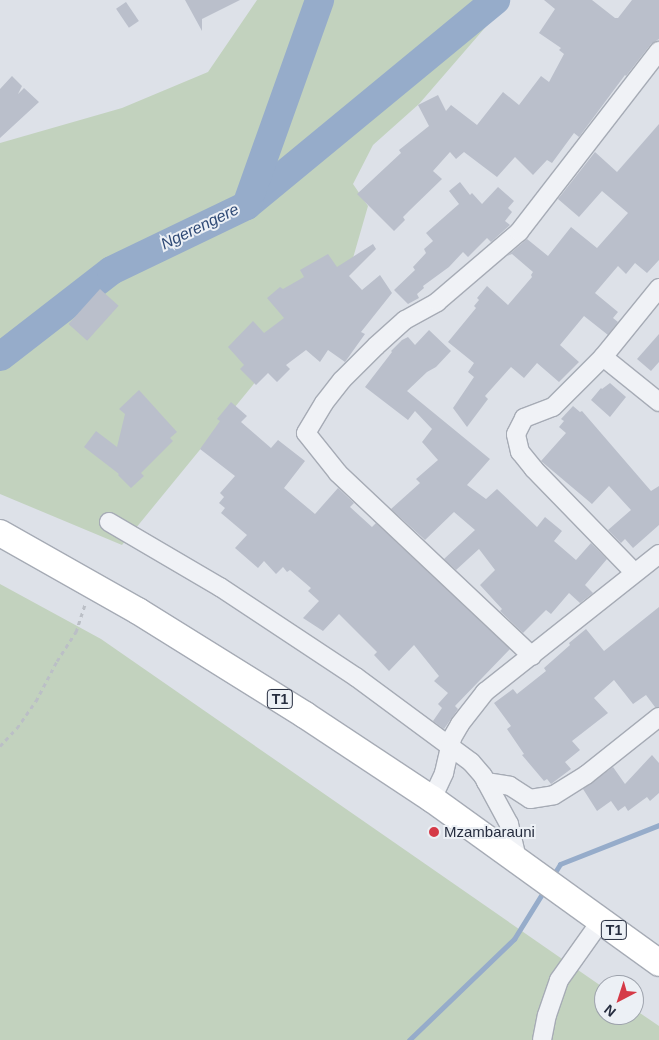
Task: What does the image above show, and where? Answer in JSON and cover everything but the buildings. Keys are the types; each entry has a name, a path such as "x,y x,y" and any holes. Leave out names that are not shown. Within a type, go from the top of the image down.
{"highway":[{"name":"T1","path":"8,538 93,584 254,682 432,799 659,963"}],"street":[{"path":"532,656 338,473 306,433 324,403 342,380 376,346 405,320 437,302 519,232 659,51"},
{"path":"634,572 534,470 520,452 516,439 517,428 524,418 553,408 603,357 659,288"},
{"path":"603,357 659,402"},
{"path":"109,522 220,587 368,685 471,762 486,782 509,824 525,866"},
{"path":"432,799 444,773 452,738 460,724 485,692 659,554"},
{"path":"486,782 510,786 530,799 554,795 586,775 659,717"},
{"path":"542,1040 547,1015 559,980 601,921"}],"path":[{"path":"0,746 17,728 36,702 57,661 76,632 93,584"}],"green space":[{"path":"257,0 509,0 419,104 373,145 353,184 368,206 351,265 122,545 0,494 0,143 122,108 208,72"},
{"path":"0,584 101,639 594,981 594,1025 644,1025 644,1016 659,1026 659,1040 0,1040"}],"waterway":[{"name":"Ngerengere","path":"0,356 111,270 246,205 319,0"},
{"path":"246,205 495,0"},
{"path":"552,877 560,864 659,825"},
{"path":"409,1040 514,939 545,889"}],"place":[{"name":"Mzambarauni","path":"434,832"}]}
